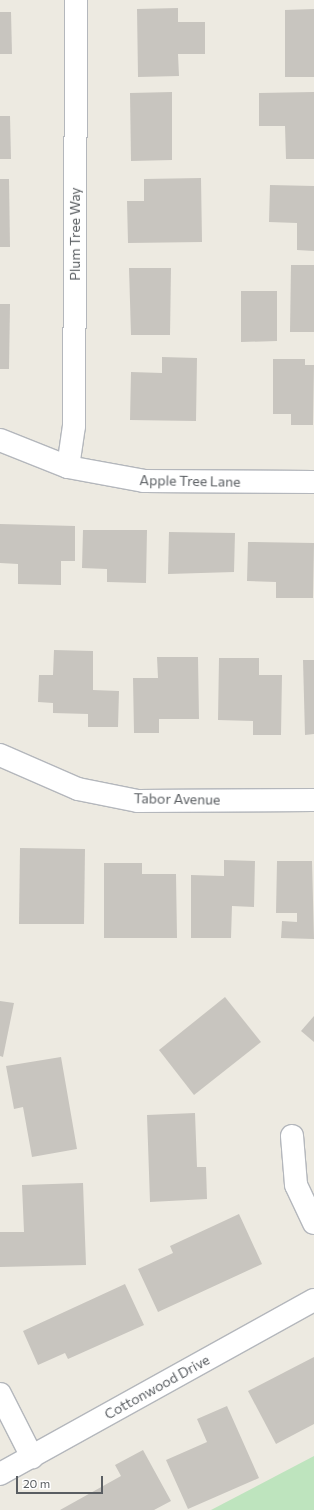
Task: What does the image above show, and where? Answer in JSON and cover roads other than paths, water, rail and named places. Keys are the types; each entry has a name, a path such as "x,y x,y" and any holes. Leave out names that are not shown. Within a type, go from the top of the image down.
{"street":[{"name":"Plum Tree Way","path":"68,467 74,426 76,0"},
{"name":"Apple Tree Lane","path":"0,440 68,467 144,482 314,482"},
{"name":"Tabor Avenue","path":"0,755 78,789 138,801 314,800"},
{"path":"292,1136 296,1185 314,1222"},
{"name":"Cottonwood Drive","path":"0,1474 314,1300"},
{"path":"0,1394 32,1457"}]}
